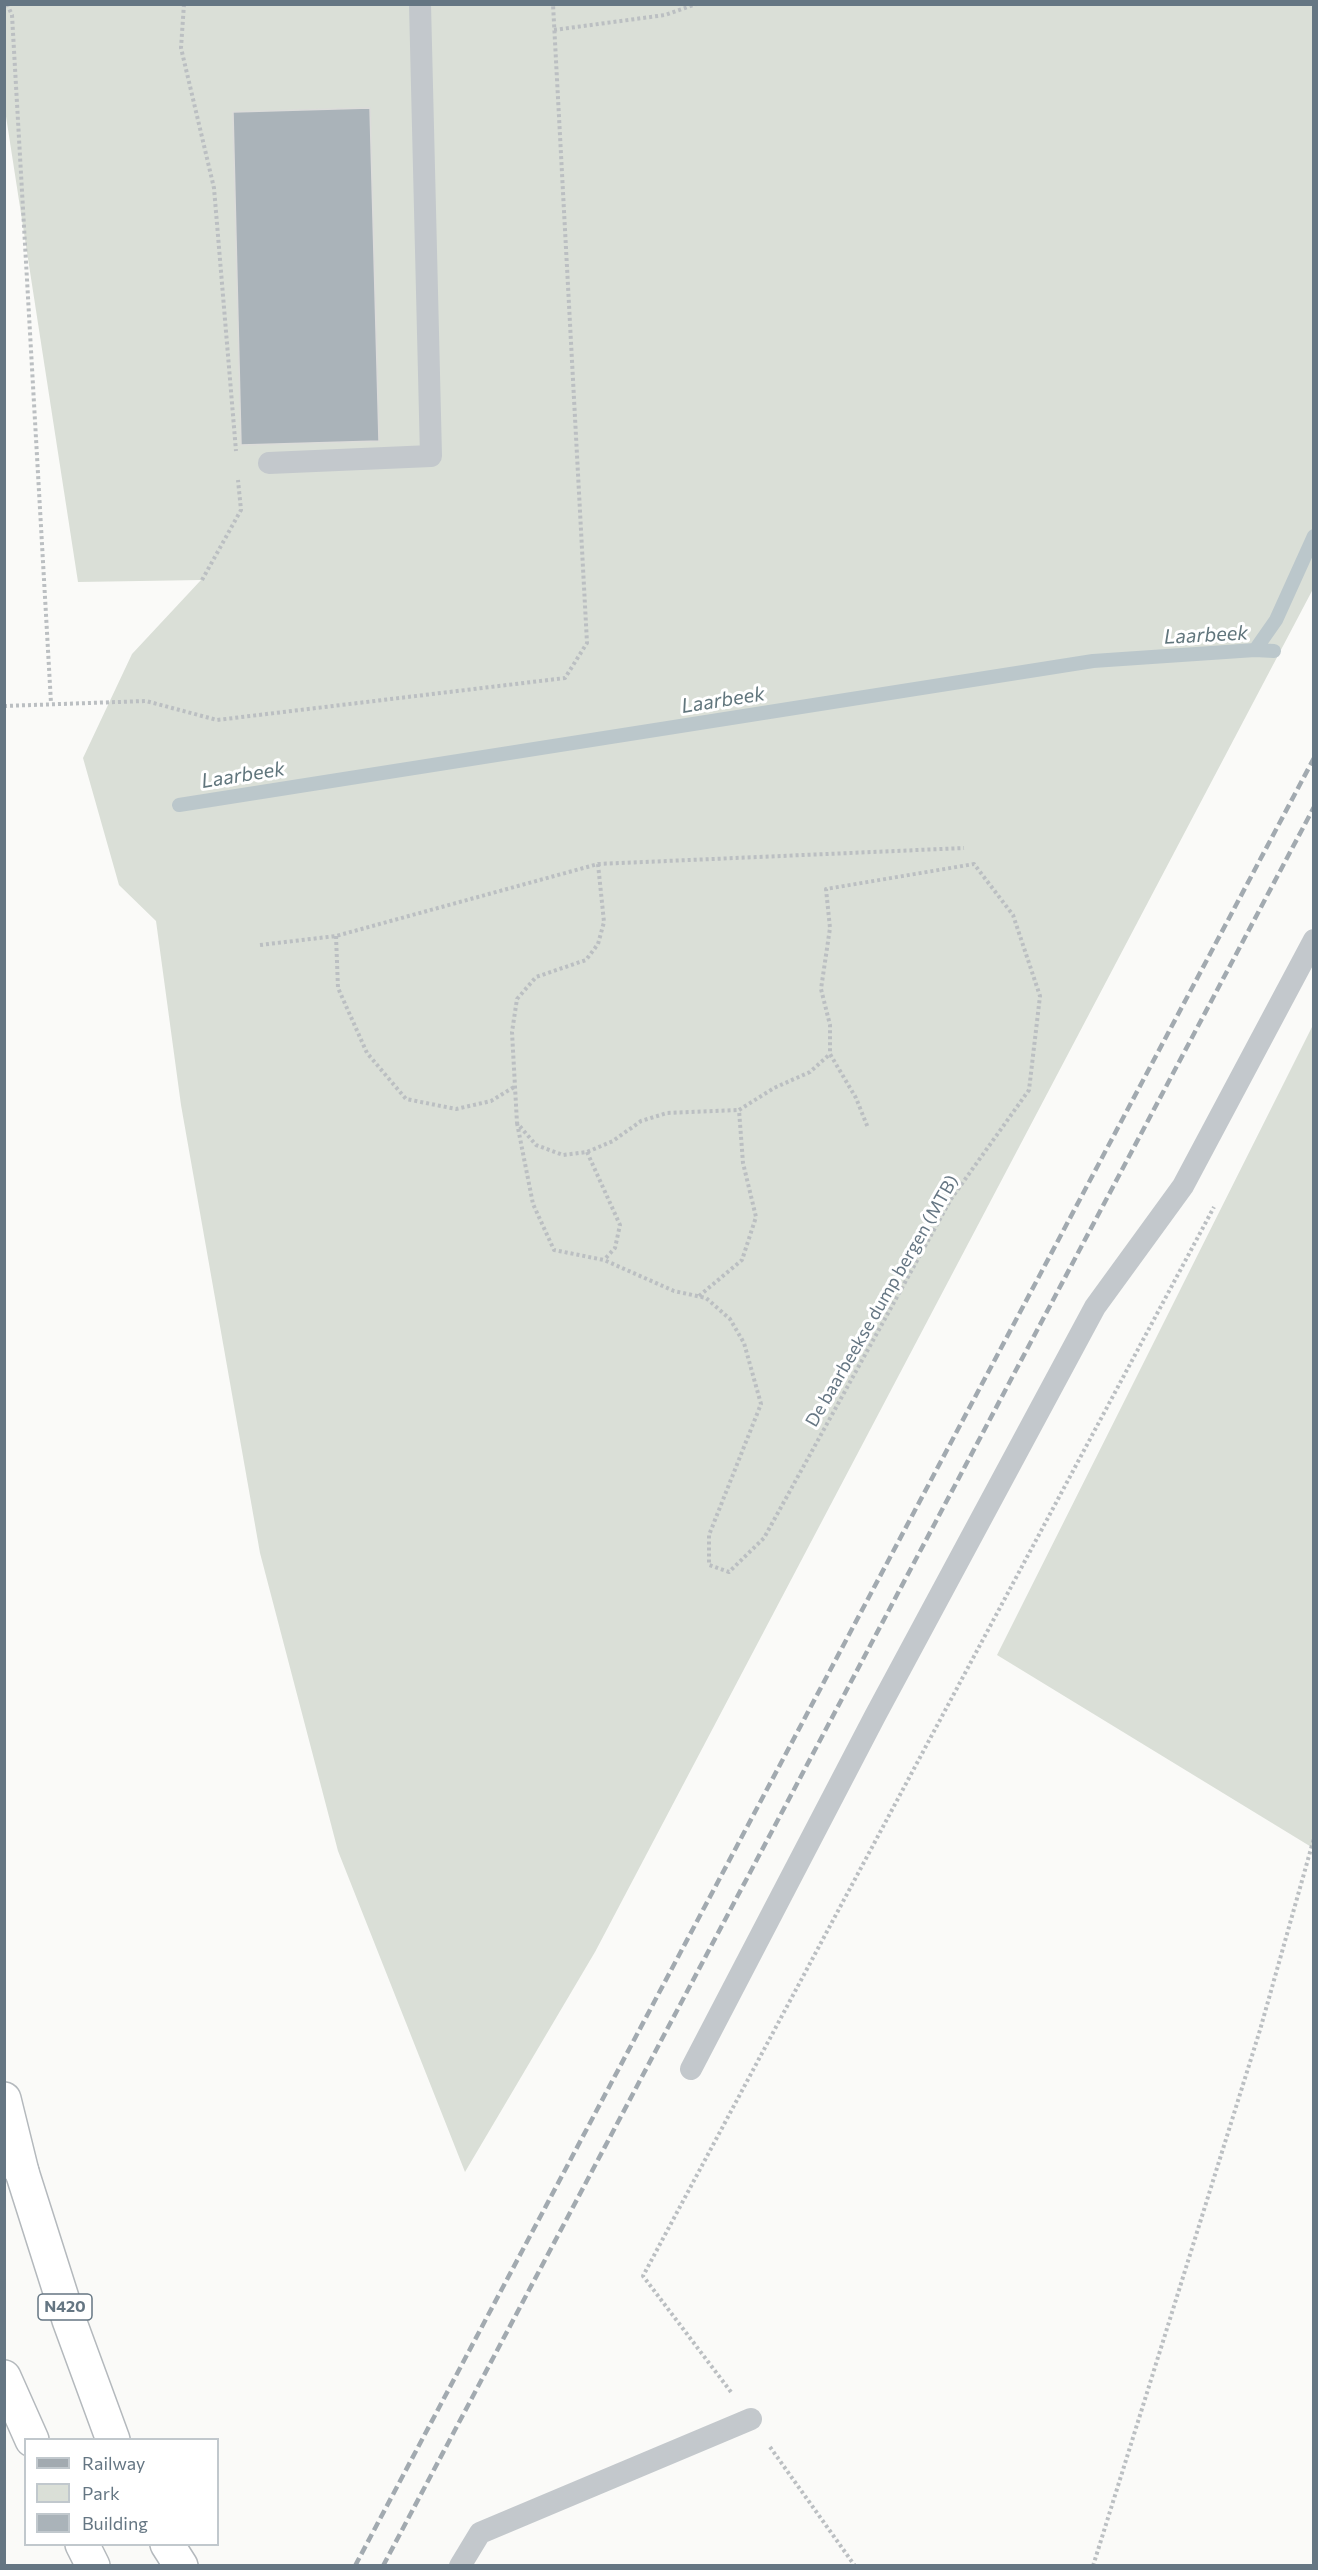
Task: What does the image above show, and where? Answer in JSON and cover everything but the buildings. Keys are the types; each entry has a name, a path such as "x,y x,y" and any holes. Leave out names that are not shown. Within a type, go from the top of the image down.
{"highway":[{"name":"N420","path":"4,2099 13,2160 113,2438"},
{"path":"4,2377 32,2438"},
{"path":"83,2546 93,2565"},
{"path":"168,2546 181,2565"}],"lane":[{"path":"269,463 431,456 420,4"},
{"path":"691,2069 881,1706 1095,1307 1183,1186 1314,940"},
{"path":"460,2565 480,2533 751,2419"}],"path":[{"path":"7,4 12,15 13,27 51,704"},
{"path":"184,4 181,48 214,188 237,463"},
{"path":"4,706 146,701 217,720 565,678 587,643 553,4"},
{"path":"554,30 665,15 696,4"},
{"path":"202,580 241,510 238,475"},
{"path":"260,945 336,936 598,864 964,848"},
{"name":"De baarbeekse dump bergen (MTB)","path":"598,864 604,922 598,944 586,960 536,977 517,999 512,1032 517,1123 533,1204 554,1250 604,1260 674,1291 706,1298 730,1319 744,1343 761,1404 709,1535 709,1565 729,1572 764,1538 951,1199 1029,1090 1040,996 1013,915 974,864 826,889 830,928 821,988 830,1025 830,1054"},
{"path":"336,936 338,988 367,1053 406,1099 456,1109 491,1101 514,1087"},
{"path":"517,1123 536,1145 562,1155 587,1152 613,1141 641,1121 667,1113 739,1110 774,1088 810,1072 830,1054 856,1098 868,1128"},
{"path":"698,1296 742,1260 756,1217 743,1163 739,1110"},
{"path":"587,1152 620,1225 615,1248 604,1260"},
{"path":"855,2565 715,2368 643,2276 1218,1200"},
{"path":"1094,2565 1260,2031 1314,1838"}],"green space":[{"path":"4,5 1313,5 1313,589 595,1952 465,2172 338,1851 260,1553 181,1105 156,921 119,885 83,758 132,654 201,580 78,582 5,110"},
{"path":"1313,1025 1314,1848 997,1655"}],"waterway":[{"path":"1255,650 1276,620 1314,536"},
{"name":"Laarbeek","path":"179,805 1093,661 1255,650 1274,651"}],"railway":[{"path":"355,2566 1314,758"},
{"path":"383,2566 1314,807"}]}
